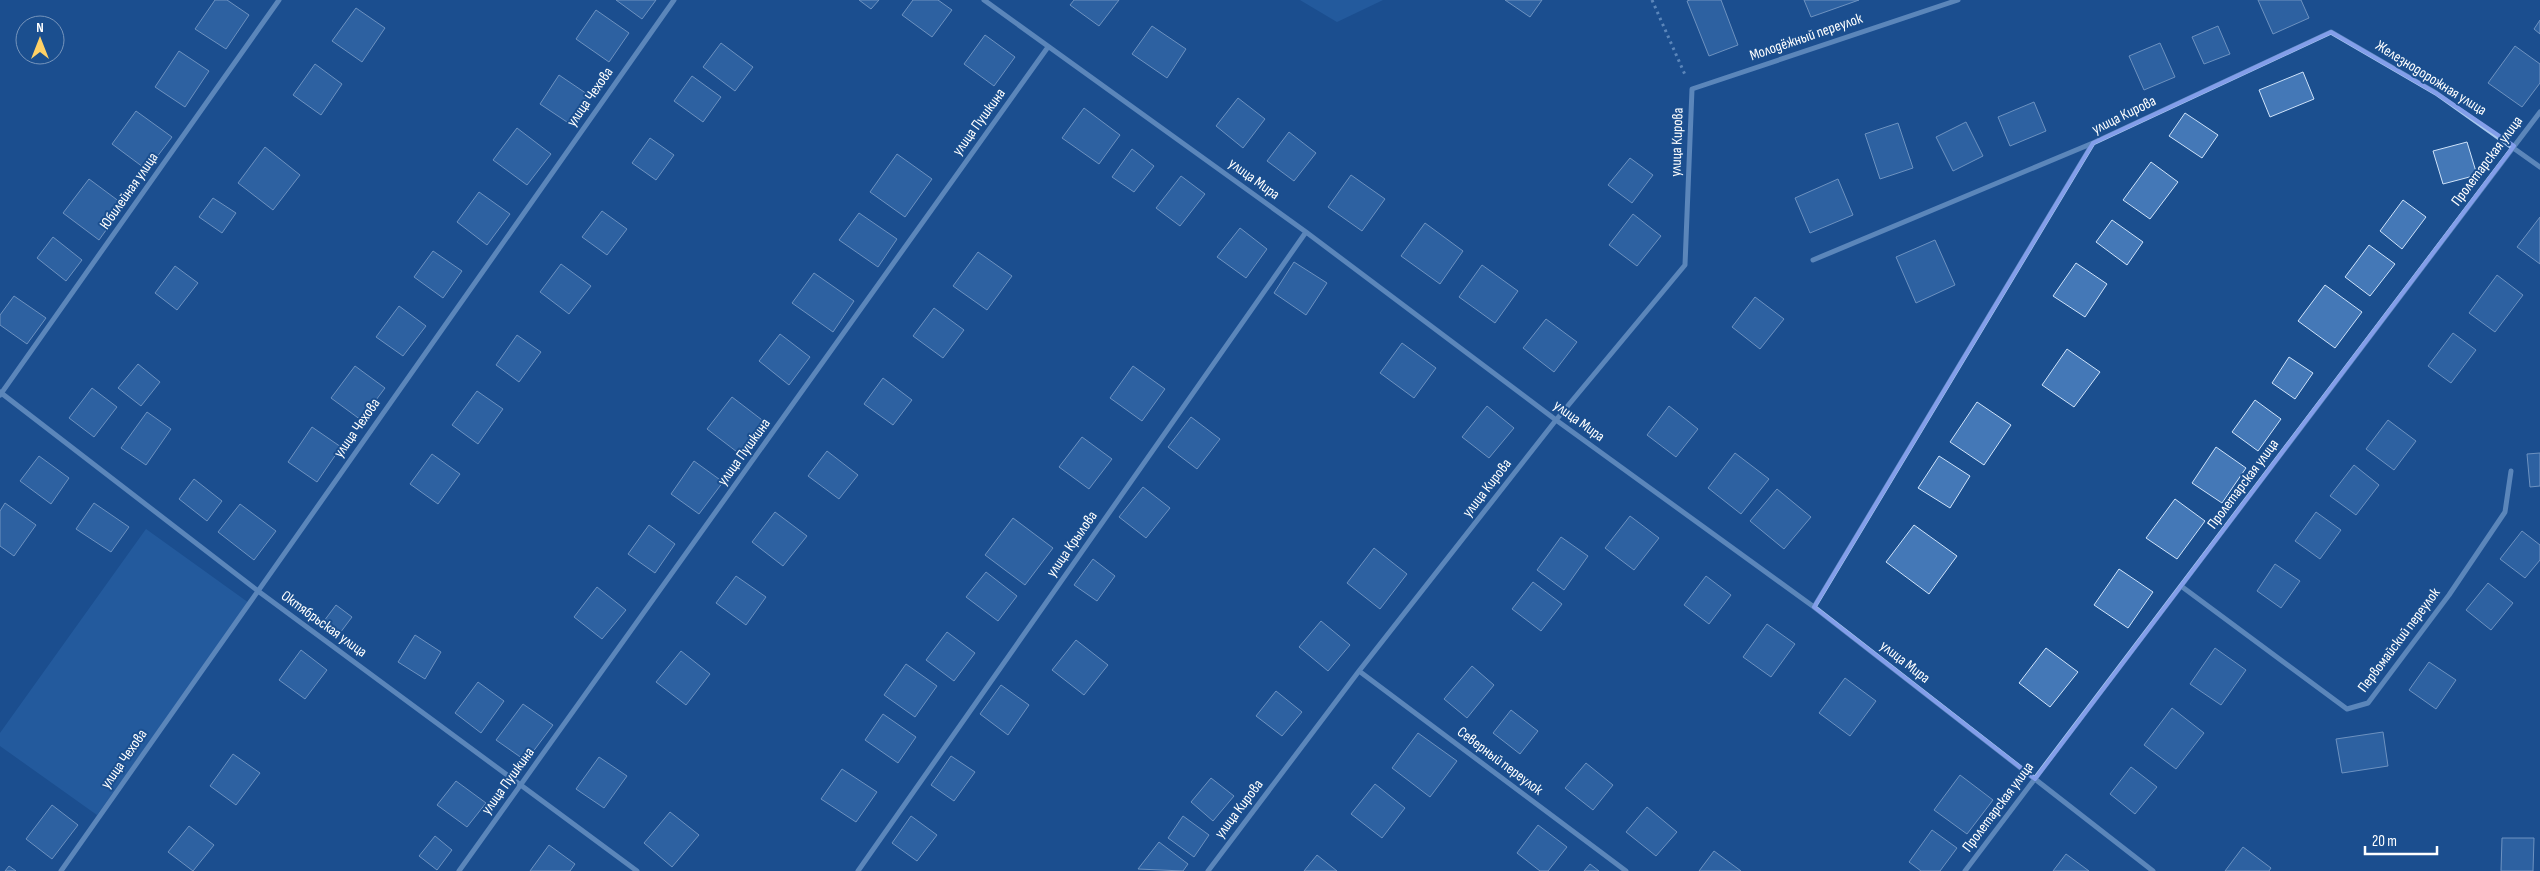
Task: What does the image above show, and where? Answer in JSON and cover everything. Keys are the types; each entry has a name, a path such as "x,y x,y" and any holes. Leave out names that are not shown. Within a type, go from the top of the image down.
{"street":[{"name":"Юбилейная улица","path":"1,394 279,0"},
{"name":"улица Чехова","path":"61,871 674,0"},
{"name":"улица Мира","path":"984,0 1306,232 1556,420 1814,607 2153,871"},
{"name":"Молодёжный переулок","path":"1692,89 1958,0"},
{"name":"улица Кирова","path":"1814,607 2093,142 2331,32"},
{"name":"Железнодорожная улица","path":"2331,32 2436,93 2540,166"},
{"name":"улица Пушкина","path":"459,871 1048,47"},
{"name":"улица Кирова","path":"1208,871 1359,671 1556,420 1685,265 1692,89"},
{"name":"Пролетарская улица","path":"1966,871 2540,112"},
{"path":"1813,260 2093,142"},
{"name":"улица Крылова","path":"858,871 1306,232"},
{"name":"Октябрьская улица","path":"1,394 258,590 636,871"},
{"name":"Первомайский переулок","path":"2181,586 2347,709 2368,704 2449,595 2505,512 2511,471"},
{"name":"Северный переулок","path":"1359,671 1626,871"}],"path":[{"path":"1652,0 1692,89"}],"highlighted area":[{"path":"2331,32 2436,93 2514,146 2035,779 1814,607 2093,143"}],"shaded area":[{"path":"1300,0 1383,0 1337,22"},
{"path":"146,529 249,603 97,815 0,746 0,733"}],"building":[{"path":"215,0 227,0 249,15 226,49 195,29"},
{"path":"616,0 656,0 642,19"},
{"path":"859,0 879,0 871,9"},
{"path":"913,0 938,0 952,10 932,37 902,15"},
{"path":"1074,0 1119,0 1099,26 1070,5"},
{"path":"1505,0 1542,0 1530,17"},
{"path":"1721,0 1738,45 1709,56 1687,1"},
{"path":"1804,0 1859,0 1811,17"},
{"path":"2258,0 2301,0 2309,18 2273,34"},
{"path":"356,8 385,28 362,62 332,41"},
{"path":"596,10 629,33 609,62 576,39"},
{"path":"2540,20 2540,34 2534,29"},
{"path":"1152,26 1186,49 1167,78 1132,54"},
{"path":"2218,26 2230,54 2204,64 2192,37"},
{"path":"985,35 1015,57 994,86 964,64"},
{"path":"721,43 753,67 735,91 703,67"},
{"path":"2160,43 2175,77 2144,90 2129,56"},
{"path":"2515,46 2540,64 2540,83 2522,107 2488,83"},
{"path":"179,51 209,71 185,107 155,87"},
{"path":"315,64 342,84 321,115 293,95"},
{"path":"2303,72 2314,99 2270,117 2259,90"},
{"path":"559,75 590,96 570,124 540,104"},
{"path":"692,76 721,97 703,122 674,101"},
{"path":"1238,98 1265,119 1243,148 1216,126"},
{"path":"2034,102 2046,131 2010,146 1998,117"},
{"path":"1084,108 1120,135 1099,164 1062,138"},
{"path":"136,111 172,137 147,170 112,144"},
{"path":"2185,113 2218,135 2202,158 2169,136"},
{"path":"1966,122 1983,156 1953,171 1936,137"},
{"path":"1898,123 1913,168 1880,179 1865,134"},
{"path":"517,128 551,154 527,185 493,160"},
{"path":"1289,132 1316,153 1294,181 1267,161"},
{"path":"650,138 674,155 656,180 632,163"},
{"path":"2467,142 2477,175 2443,184 2433,151"},
{"path":"265,147 300,175 273,210 238,183"},
{"path":"1132,149 1154,166 1134,192 1112,177"},
{"path":"897,154 932,179 905,217 870,192"},
{"path":"1630,158 1653,175 1632,203 1608,185"},
{"path":"2151,162 2178,182 2150,219 2123,200"},
{"path":"1351,175 1385,199 1362,231 1328,207"},
{"path":"1181,176 1205,194 1180,226 1156,208"},
{"path":"89,179 124,205 99,240 63,213"},
{"path":"1838,179 1853,215 1810,233 1795,198"},
{"path":"479,192 510,214 487,245 457,222"},
{"path":"213,198 236,213 222,233 199,217"},
{"path":"2403,200 2426,217 2402,249 2380,231"},
{"path":"602,211 627,229 607,255 582,237"},
{"path":"859,213 897,239 878,267 839,240"},
{"path":"1633,214 1661,236 1637,266 1609,245"},
{"path":"2540,217 2540,264 2517,247"},
{"path":"2112,220 2143,242 2127,265 2096,242"},
{"path":"1425,223 1463,251 1440,284 1401,256"},
{"path":"1240,228 1267,249 1246,278 1217,257"},
{"path":"53,237 82,260 66,281 37,258"},
{"path":"1935,240 1955,285 1916,303 1896,257"},
{"path":"2369,245 2395,264 2370,296 2345,277"},
{"path":"433,251 462,271 443,298 414,277"},
{"path":"978,252 1012,276 987,310 953,286"},
{"path":"1294,262 1327,283 1306,315 1274,293"},
{"path":"2076,263 2107,284 2085,317 2053,296"},
{"path":"561,264 591,286 569,314 540,292"},
{"path":"1482,265 1518,291 1495,323 1459,297"},
{"path":"175,266 198,283 177,310 155,293"},
{"path":"814,273 854,301 833,332 792,303"},
{"path":"2497,275 2523,295 2495,332 2469,313"},
{"path":"2325,285 2362,312 2335,348 2298,321"},
{"path":"14,296 46,318 27,344 0,325 0,315"},
{"path":"1755,297 1784,319 1760,349 1732,327"},
{"path":"399,306 426,326 403,356 376,337"},
{"path":"934,308 964,330 943,358 913,336"},
{"path":"1546,319 1577,342 1554,372 1523,348"},
{"path":"2453,333 2476,350 2451,383 2428,366"},
{"path":"780,334 810,357 789,385 759,361"},
{"path":"517,335 541,352 519,382 496,365"},
{"path":"1402,343 1436,368 1414,398 1380,373"},
{"path":"2067,349 2100,372 2074,407 2042,385"},
{"path":"2289,357 2313,373 2295,399 2272,383"},
{"path":"138,364 160,382 141,406 118,388"},
{"path":"355,366 385,388 361,420 331,398"},
{"path":"1133,366 1165,389 1142,421 1110,398"},
{"path":"883,378 912,400 893,425 864,404"},
{"path":"92,388 117,407 94,437 69,418"},
{"path":"477,391 503,409 478,444 452,425"},
{"path":"732,397 766,423 741,455 707,429"},
{"path":"2255,400 2281,419 2258,451 2232,432"},
{"path":"1977,402 2011,425 1984,465 1950,442"},
{"path":"1487,406 1514,428 1489,458 1462,437"},
{"path":"1669,406 1698,429 1676,457 1647,435"},
{"path":"147,412 171,429 146,465 121,448"},
{"path":"1191,417 1220,439 1197,469 1168,447"},
{"path":"2388,420 2416,441 2394,470 2366,449"},
{"path":"312,427 341,447 317,482 288,462"},
{"path":"1082,437 1112,459 1089,489 1059,467"},
{"path":"2216,447 2246,468 2222,503 2192,483"},
{"path":"827,451 858,475 839,499 808,476"},
{"path":"1735,453 1769,479 1741,514 1708,488"},
{"path":"2540,453 2540,486 2530,487 2527,454"},
{"path":"432,454 460,474 438,504 410,484"},
{"path":"39,456 69,478 51,504 20,481"},
{"path":"1939,456 1970,476 1950,508 1918,488"},
{"path":"694,461 723,482 699,514 671,494"},
{"path":"2354,465 2379,485 2356,515 2330,496"},
{"path":"194,479 222,501 207,521 179,499"},
{"path":"1143,487 1170,508 1146,538 1119,517"},
{"path":"1777,489 1811,517 1784,549 1750,521"},
{"path":"2175,499 2205,521 2177,559 2146,538"},
{"path":"5,503 36,525 14,556 0,546 0,511"},
{"path":"94,503 129,527 111,552 76,529"},
{"path":"240,504 276,531 254,560 218,532"},
{"path":"775,512 807,536 783,566 752,542"},
{"path":"2316,512 2341,530 2320,559 2295,541"},
{"path":"1630,516 1659,538 1634,570 1605,548"},
{"path":"1013,518 1053,548 1025,585 985,555"},
{"path":"649,525 675,544 655,573 628,554"},
{"path":"1914,525 1957,556 1929,594 1886,562"},
{"path":"2522,531 2540,545 2540,560 2525,578 2500,559"},
{"path":"1561,537 1588,556 1564,590 1537,570"},
{"path":"1374,548 1407,574 1380,609 1347,583"},
{"path":"1093,559 1115,576 1097,601 1074,585"},
{"path":"2275,564 2300,581 2281,608 2257,591"},
{"path":"2119,569 2153,592 2128,628 2094,605"},
{"path":"986,572 1017,596 998,621 966,597"},
{"path":"736,576 766,597 746,625 716,603"},
{"path":"1706,576 1731,595 1709,624 1684,605"},
{"path":"1533,582 1562,604 1541,631 1512,609"},
{"path":"2488,583 2513,603 2491,630 2466,610"},
{"path":"597,587 626,610 602,639 574,617"},
{"path":"336,605 352,617 340,633 324,621"},
{"path":"1321,621 1350,645 1328,671 1299,647"},
{"path":"1767,624 1795,644 1771,677 1743,657"},
{"path":"947,632 975,653 954,681 926,660"},
{"path":"415,635 441,652 425,679 398,662"},
{"path":"1076,640 1108,665 1084,695 1052,670"},
{"path":"2046,648 2078,672 2050,707 2019,683"},
{"path":"2215,648 2246,670 2221,705 2190,684"},
{"path":"301,650 327,670 305,699 279,680"},
{"path":"681,651 710,674 686,705 656,682"},
{"path":"2429,662 2456,680 2436,709 2409,690"},
{"path":"906,664 937,686 915,717 884,695"},
{"path":"1472,666 1494,685 1467,718 1444,699"},
{"path":"1845,678 1876,701 1850,736 1819,713"},
{"path":"478,682 504,701 481,733 455,713"},
{"path":"1001,685 1029,705 1008,735 980,714"},
{"path":"1276,691 1302,712 1282,736 1256,716"},
{"path":"523,704 553,725 526,761 496,740"},
{"path":"2172,708 2204,733 2176,769 2144,745"},
{"path":"1511,710 1538,731 1520,754 1493,733"},
{"path":"883,714 916,737 898,763 865,740"},
{"path":"2383,732 2388,766 2342,773 2336,739"},
{"path":"1418,733 1457,761 1430,797 1392,768"},
{"path":"233,754 260,773 236,805 210,786"},
{"path":"951,756 975,772 954,801 931,785"},
{"path":"599,757 627,776 604,808 576,789"},
{"path":"1586,763 1613,785 1593,810 1565,788"},
{"path":"2131,767 2157,787 2135,814 2110,794"},
{"path":"842,769 877,792 856,822 821,799"},
{"path":"1960,775 1993,800 1967,834 1934,810"},
{"path":"1211,778 1234,796 1213,821 1191,802"},
{"path":"456,781 486,803 467,827 437,805"},
{"path":"1375,784 1405,808 1382,838 1351,814"},
{"path":"52,805 78,825 52,859 26,839"},
{"path":"1647,807 1677,832 1656,856 1626,832"},
{"path":"670,812 699,835 672,867 644,843"},
{"path":"911,816 937,835 917,861 892,843"},
{"path":"1183,816 1209,835 1194,857 1168,838"},
{"path":"1538,825 1567,847 1548,871 1540,871 1517,853"},
{"path":"189,826 214,845 193,871 168,852"},
{"path":"1932,830 1957,848 1940,871 1921,871 1909,862"},
{"path":"435,836 452,850 437,870 419,856"},
{"path":"2502,838 2534,838 2533,871 2501,871"},
{"path":"1159,842 1188,864 1183,871 1138,869"},
{"path":"549,845 575,864 570,871 530,871"},
{"path":"2243,847 2271,868 2269,871 2225,871"},
{"path":"1714,851 1741,871 1699,871"},
{"path":"2066,854 2089,871 2053,871"},
{"path":"1317,855 1337,871 1304,871"},
{"path":"1590,864 1599,871 1584,871"},
{"path":"9,866 16,871 5,871"}]}
